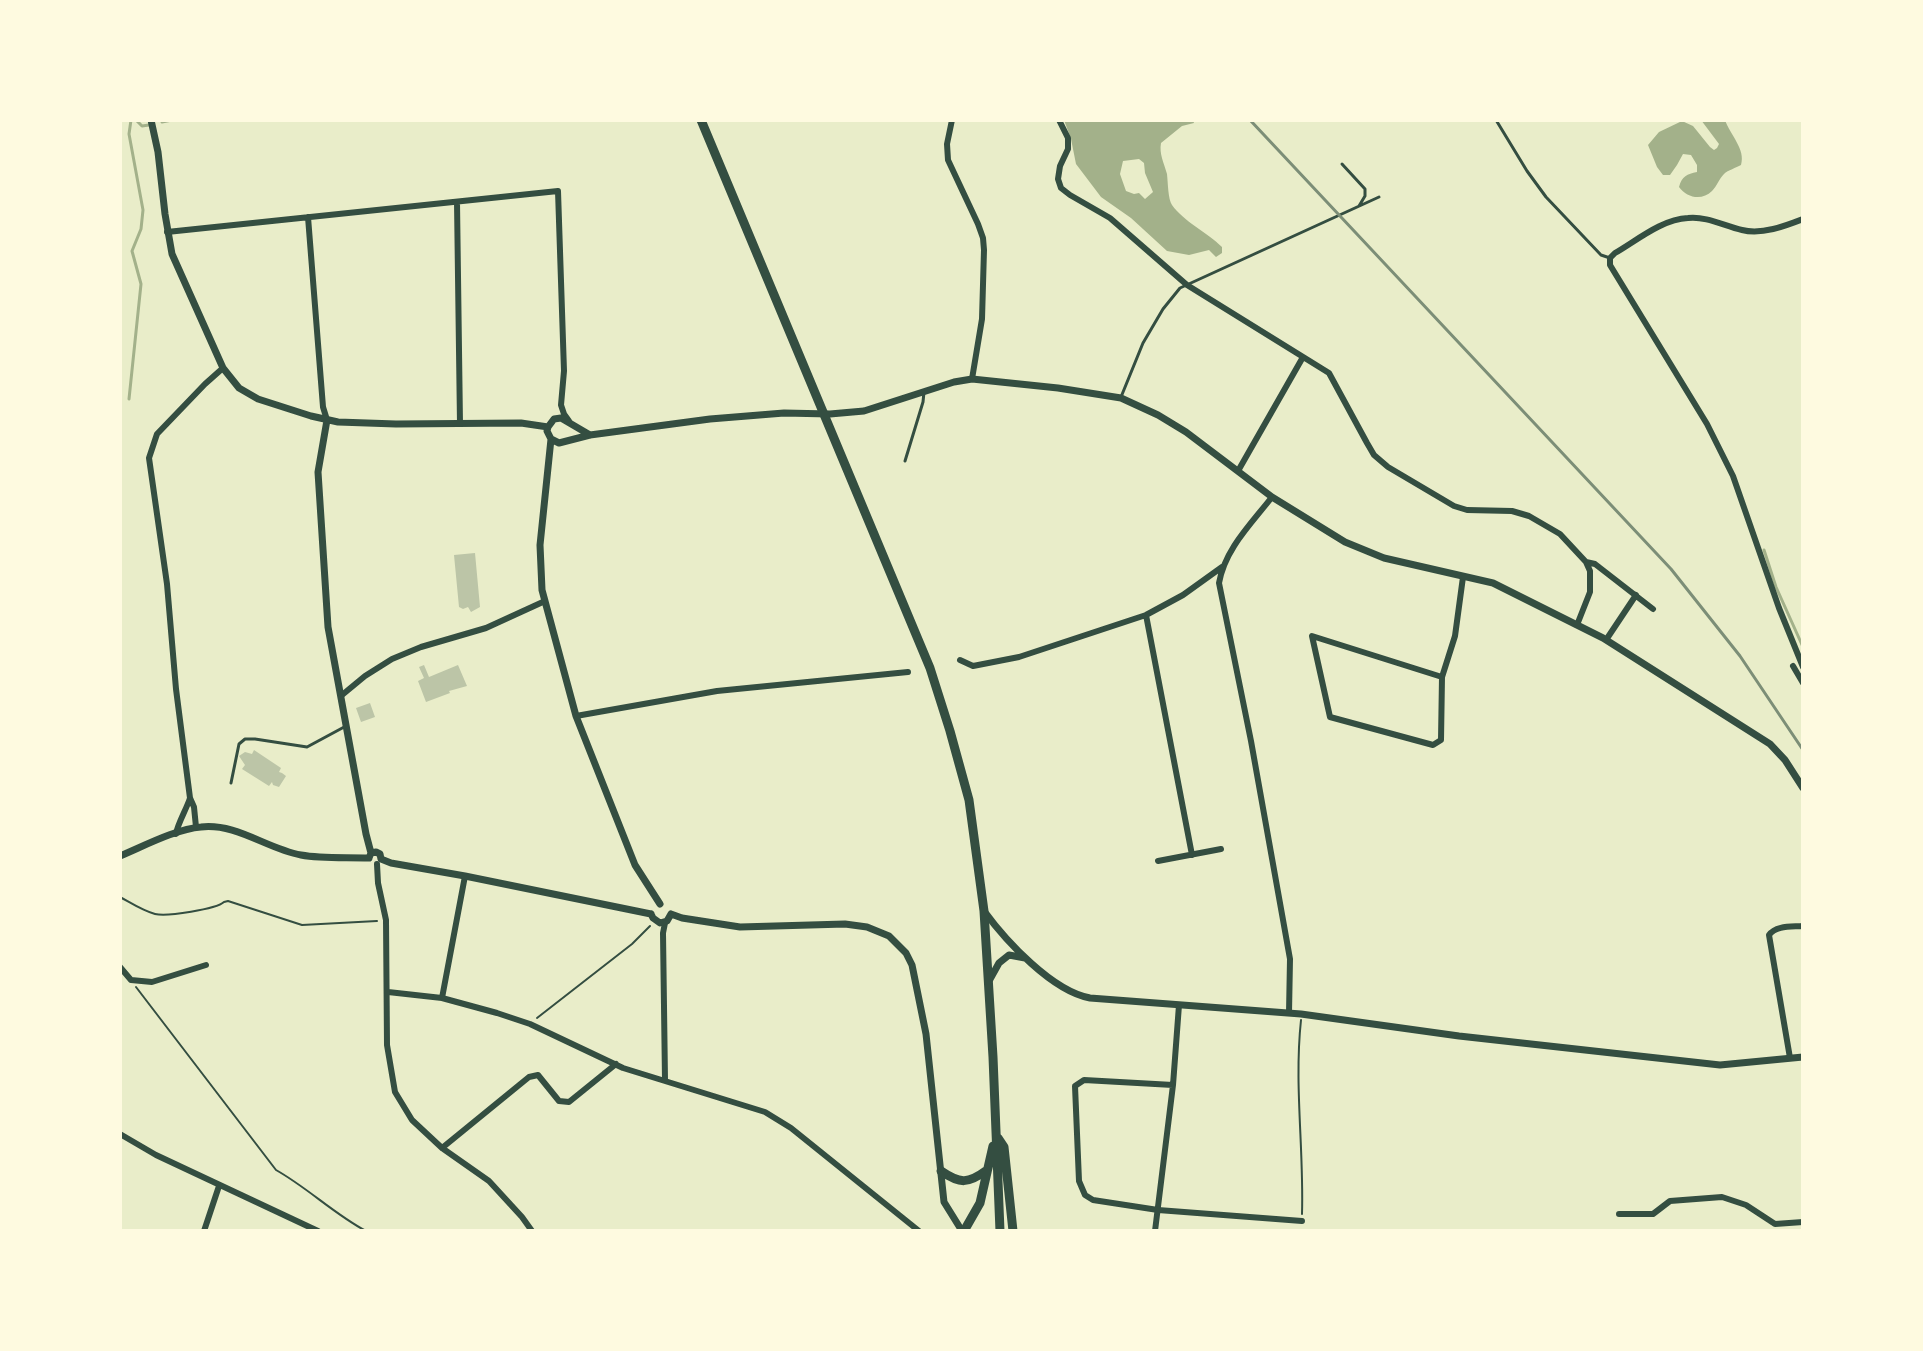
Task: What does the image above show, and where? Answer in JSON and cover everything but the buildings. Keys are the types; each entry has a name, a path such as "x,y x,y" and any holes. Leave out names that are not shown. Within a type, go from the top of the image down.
{"main road":[{"path":"701,120 930,668 969,800 984,911 1000,1231"},
{"path":"963,1231 980,1203 996,1135"},
{"path":"996,1135 1004,1147 1013,1231"},
{"path":"941,1171 959,1181 974,1179 987,1170"}],"street":[{"path":"151,120 158,152 167,232 177,266 223,368 239,388 258,399 327,420 521,423 548,427"},
{"path":"952,120 947,144 948,160 978,224 984,250 982,319 972,379"},
{"path":"1059,120 1068,138 1068,149 1058,179 1061,188 1110,218 1187,285 1329,373 1374,455 1388,467 1454,506 1467,510 1512,511 1529,516 1560,534 1586,562 1590,571 1590,592 1577,625"},
{"path":"167,232 558,191 564,371 561,405 548,427 548,436 555,442 710,419 864,411 972,379 1121,398 1186,432 1272,497 1345,542 1384,558 1493,583 1606,640 1770,744 1785,760 1803,788"},
{"path":"457,202 460,424"},
{"path":"308,217 323,407 327,420 318,472 328,627 372,863 379,861 465,876 651,914 656,922 665,923"},
{"path":"1803,219 1755,232 1698,218 1680,219 1662,226 1610,258 1610,265 1716,442 1733,476 1803,667"},
{"path":"1238,471 1303,357"},
{"path":"192,829 194,807 190,798 167,584 149,458 157,434 223,368"},
{"path":"550,463 555,452 573,433 561,405"},
{"path":"554,419 561,418 590,435"},
{"path":"551,439 540,545 540,580 576,716 635,865 660,904"},
{"path":"1272,497 1229,551 1219,583 1290,959 1289,1013"},
{"path":"1586,562 1595,564 1653,609"},
{"path":"960,660 973,666 1019,657 1146,615 1183,595 1222,567"},
{"path":"1442,677 1312,636 1330,717 1433,745 1441,740 1442,677 1455,636 1463,577"},
{"path":"1606,640 1636,595"},
{"path":"342,695 392,659 486,628 545,601"},
{"path":"1146,615 1192,855"},
{"path":"1793,666 1803,683"},
{"path":"576,716 717,691 908,672"},
{"path":"176,834 190,798"},
{"path":"185,815 192,829"},
{"path":"120,856 192,829 225,828 300,855 370,856"},
{"path":"1158,861 1221,849"},
{"path":"379,861 378,883 386,920 388,1058 395,1092 412,1120 442,1148 489,1181 532,1231"},
{"path":"442,998 465,876"},
{"path":"651,914 654,907 660,904 667,905 671,914 682,918 740,927 845,924 867,927 889,936 906,953 912,965 926,1034 944,1202 963,1231"},
{"path":"984,911 1026,958 1066,990 1090,998 1301,1014 1459,1036 1720,1065 1802,1056"},
{"path":"665,1080 663,933 671,914"},
{"path":"1790,1058 1769,935 1777,929 1803,926"},
{"path":"989,981 999,963 1009,955 1026,958"},
{"path":"120,967 131,980 152,982 206,965"},
{"path":"388,992 442,998 530,1024 616,1064 765,1112 791,1128 919,1231"},
{"path":"1155,1231 1173,1085 1179,1005"},
{"path":"442,1148 529,1077 538,1075 559,1101 569,1102 616,1064"},
{"path":"1173,1085 1084,1080 1075,1086 1079,1181 1085,1195 1093,1200 1158,1210 1302,1221"},
{"path":"120,1134 219,1186 318,1231"},
{"path":"204,1231 219,1186"},
{"path":"1619,1214 1653,1214 1670,1201 1722,1197 1746,1205 1775,1224 1803,1222"}],"lane":[{"path":"1496,120 1546,197 1601,255 1610,258"},
{"path":"1342,164 1365,189 1359,206"},
{"path":"1121,398 1143,343 1180,288 1379,197"},
{"path":"905,461 924,391"},
{"path":"231,783 239,744 245,739 307,747 346,726"}],"path":[{"path":"120,897 155,914 200,910 228,901 302,925 386,920"},
{"path":"530,1024 632,944 650,926"},
{"path":"131,980 276,1170 366,1231"},
{"path":"1301,1014 1297,1068 1302,1221"}],"shaded area":[{"path":"1064,120 1193,120 1194,123 1182,126 1161,143 1170,199 1182,216 1222,247 1222,253 1216,257 1209,250 1189,255 1167,251 1131,218 1101,197 1076,164","holes":["1139,159 1144,163 1153,192 1145,199 1139,193 1126,191 1120,174 1123,161"]},
{"path":"1701,120 1725,120 1742,159 1741,165 1724,174 1712,191 1695,197 1679,187 1685,176 1697,172 1691,155 1683,154 1670,175 1663,175 1648,145 1659,132 1682,121 1693,126 1714,150 1719,144"}],"waterway":[{"path":"129,399 141,284 132,251 141,229 143,210 129,134 131,120"},
{"path":"136,120 142,126 149,125"},
{"path":"162,122 172,120"},
{"path":"1764,550 1776,587 1803,647"}],"railway":[{"path":"1250,120 1671,569 1740,656 1803,750"}]}
